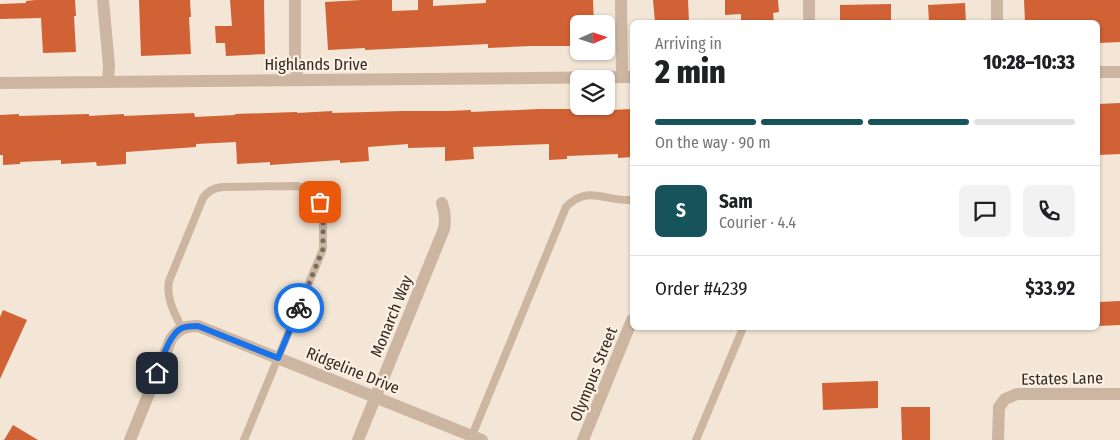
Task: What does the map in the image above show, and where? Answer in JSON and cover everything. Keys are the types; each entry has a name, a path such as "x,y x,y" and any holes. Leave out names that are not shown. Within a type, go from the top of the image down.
{"street":[{"path":"103,0 109,66 108,82"},
{"path":"295,0 295,64 298,80"},
{"path":"621,0 627,77"},
{"path":"809,0 809,20"},
{"path":"997,0 997,20"},
{"path":"1100,72 1120,72"},
{"name":"Highlands Drive","path":"0,83 627,77"},
{"name":"Monarch Way","path":"358,440 444,229 446,220 442,203"},
{"name":"Olympus Street","path":"583,440 630,325"},
{"name":"Ridgeline Drive","path":"182,328 198,326 475,439"},
{"path":"130,440 171,340 175,333 182,328"},
{"name":"Estates Lane","path":"998,440 999,407 1005,399 1017,394 1120,394"}],"lane":[{"path":"182,328 169,302 169,281 203,198 208,192 212,189 223,187 297,186 308,189 315,194 320,202 323,213 323,249 244,440"},
{"path":"475,439 566,207 572,201 585,195 630,200"},
{"path":"696,440 741,330"}],"building":[{"path":"75,0 76,52 43,53 41,18 0,19 0,4 26,3 26,1"},
{"path":"139,0 190,0 191,54 141,56"},
{"path":"230,0 264,0 265,54 226,56 225,43 216,43 215,26 232,26"},
{"path":"392,0 392,11 418,10 418,0 433,0 433,6 486,3 486,0 593,0 594,15 570,15 570,46 488,48 488,44 328,50 325,2"},
{"path":"653,0 688,0 689,20 655,20"},
{"path":"725,0 778,0 779,12 773,13 774,20 741,20 741,14 725,15"},
{"path":"1024,0 1120,0 1120,42 1100,43 1100,20 1025,20"},
{"path":"965,3 966,20 929,20 928,5"},
{"path":"891,4 891,20 840,20 840,5"},
{"path":"1120,103 1120,154 1100,155 1100,104"},
{"path":"570,109 570,115 615,115 615,110 630,109 630,157 618,158 618,154 567,156 567,159 549,160 549,144 473,147 474,159 445,161 445,147 408,148 408,144 368,147 369,161 340,163 340,160 270,165 270,162 237,164 236,142 196,144 196,147 126,152 126,164 97,166 96,162 61,164 61,160 20,162 20,164 3,165 3,155 0,155 0,115 89,114 89,116 124,114 124,116 194,113 195,117 332,111 332,113 471,110 471,112"},
{"path":"1120,301 1120,325 1100,326 1100,302"},
{"path":"3,310 27,320 0,379 0,317"},
{"path":"878,381 878,408 823,410 822,383"},
{"path":"901,407 930,407 930,440 902,440"},
{"path":"13,425 38,440 4,440"}],"way so far":[{"path":"299,308 323,249 323,213 320,202"}],"route":[{"path":"157,373 175,333 182,328 190,326 198,326 278,358 299,308"}]}
